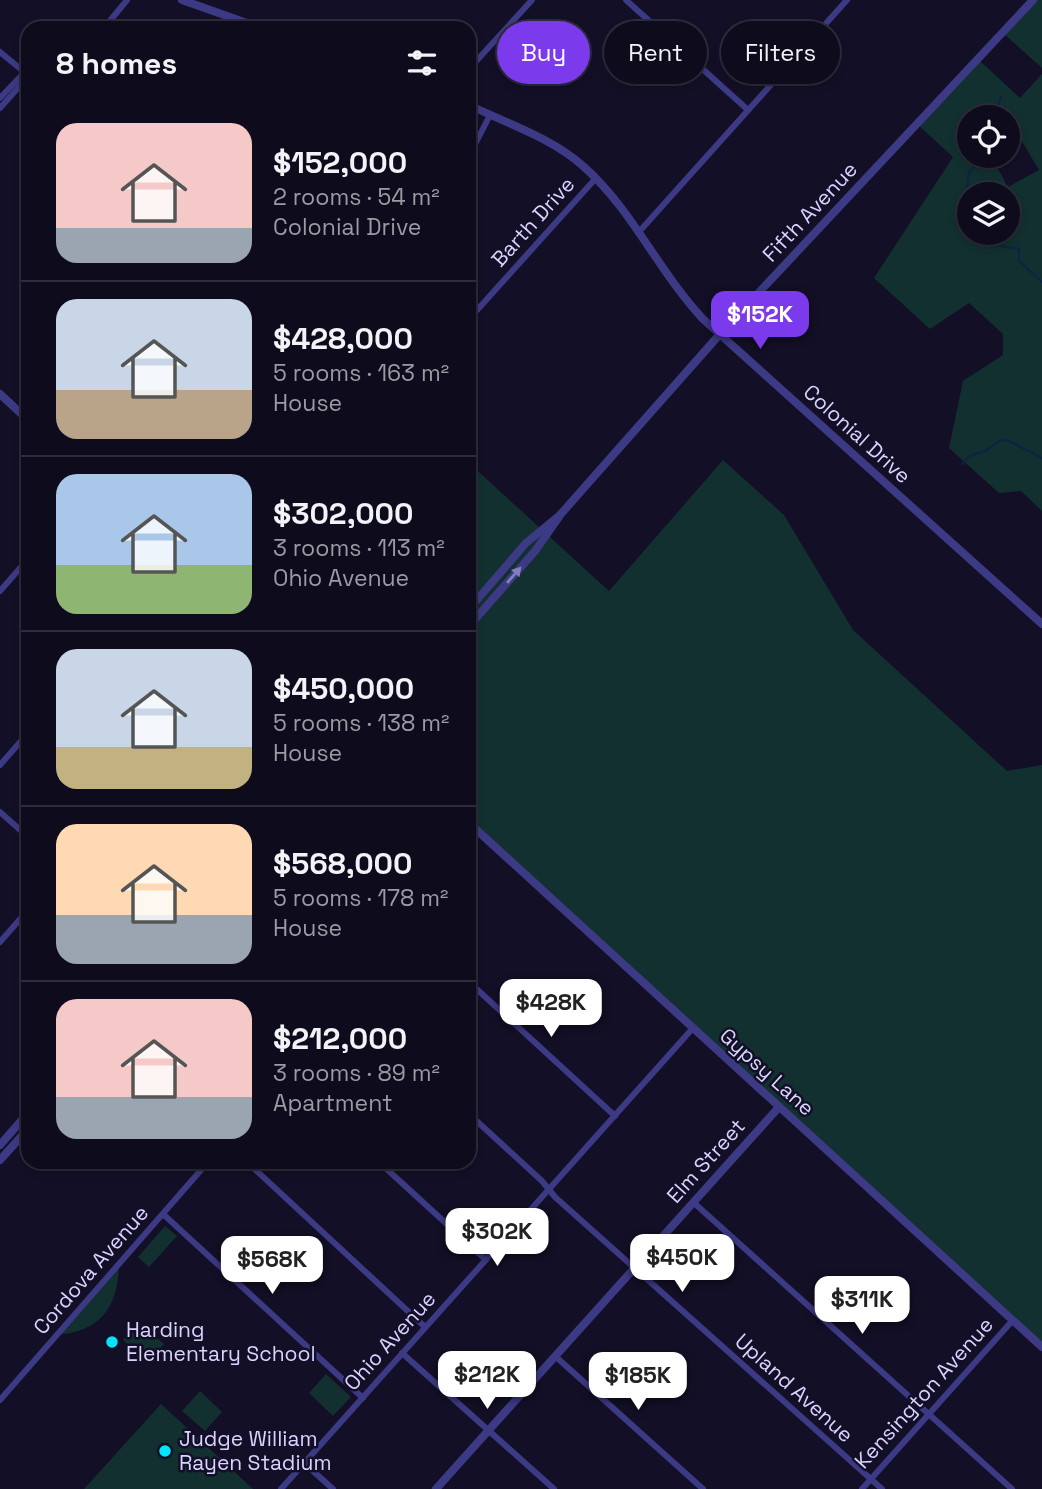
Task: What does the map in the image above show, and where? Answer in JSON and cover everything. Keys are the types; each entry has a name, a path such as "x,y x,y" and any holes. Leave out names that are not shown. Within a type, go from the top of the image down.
{"street":[{"path":"110,21 127,0"},
{"path":"182,0 241,21"},
{"path":"476,61 532,0"},
{"path":"626,0 748,110"},
{"path":"638,233 847,0"},
{"name":"Fifth Avenue","path":"476,618 535,551 560,515 720,334 1033,0"},
{"path":"0,51 21,70"},
{"path":"0,98 21,76"},
{"path":"0,108 21,84"},
{"name":"Colonial Drive","path":"476,108 558,149 596,178 693,308 1042,624"},
{"path":"476,142 490,115"},
{"name":"Barth Drive","path":"476,311 596,178"},
{"path":"0,394 21,414"},
{"name":"Fifth Avenue","path":"476,601 526,543 560,515"},
{"path":"0,591 21,567"},
{"path":"0,765 21,741"},
{"path":"0,811 21,830"},
{"name":"Gypsy Lane","path":"476,829 1042,1347"},
{"path":"0,942 21,918"},
{"path":"476,988 615,1115"},
{"name":"Ohio Avenue","path":"281,1489 693,1028"},
{"name":"Elm Street","path":"436,1489 779,1107"},
{"name":"Upland Avenue","path":"476,1121 633,1268 882,1489"},
{"path":"0,1145 21,1122"},
{"path":"0,1160 21,1137"},
{"name":"Cordova Avenue","path":"0,1400 202,1169"},
{"path":"255,1169 425,1327"},
{"path":"387,1169 486,1260"},
{"path":"693,1202 1012,1489"},
{"path":"163,1214 363,1398"},
{"name":"Kensington Avenue","path":"862,1489 1013,1320"},
{"path":"402,1353 554,1489"},
{"path":"555,1356 703,1489"},
{"path":"304,1463 333,1489"}],"green space":[{"path":"1033,0 1042,0 1042,68 1003,33"},
{"path":"978,59 1020,98 1042,74 1042,511 1021,491 999,493 949,448 963,381 1003,355 1003,334 969,303 930,329 874,278 953,157 917,124","holes":["957,105 1020,105 1020,138 1039,170 1017,182 1020,182 1020,245 957,245 957,182 1005,182 998,168 957,168"]},
{"path":"723,460 784,515 853,630 1007,771 1042,765 1042,1347 476,829 476,469 609,591"},
{"path":"165,1226 177,1236 149,1267 138,1257"},
{"path":"119,1264 115,1293 104,1314 85,1328 57,1335"},
{"path":"139,1322 164,1344 148,1362 123,1340"},
{"path":"326,1374 351,1397 333,1416 309,1393"},
{"path":"200,1391 222,1412 205,1431 182,1411"},
{"name":"Judge William Rayen Stadium","path":"161,1404 253,1489 84,1489"}],"waterway":[{"path":"998,105 1001,97"},
{"path":"968,182 969,172 974,168"},
{"path":"999,245 1019,249 1019,261 1042,282"},
{"path":"962,464 970,456 987,450 999,441 1007,440 1042,458"}],"place":[{"name":"Harding Elementary School","path":"112,1342"},
{"name":"Judge William Rayen Stadium","path":"165,1451"}]}
